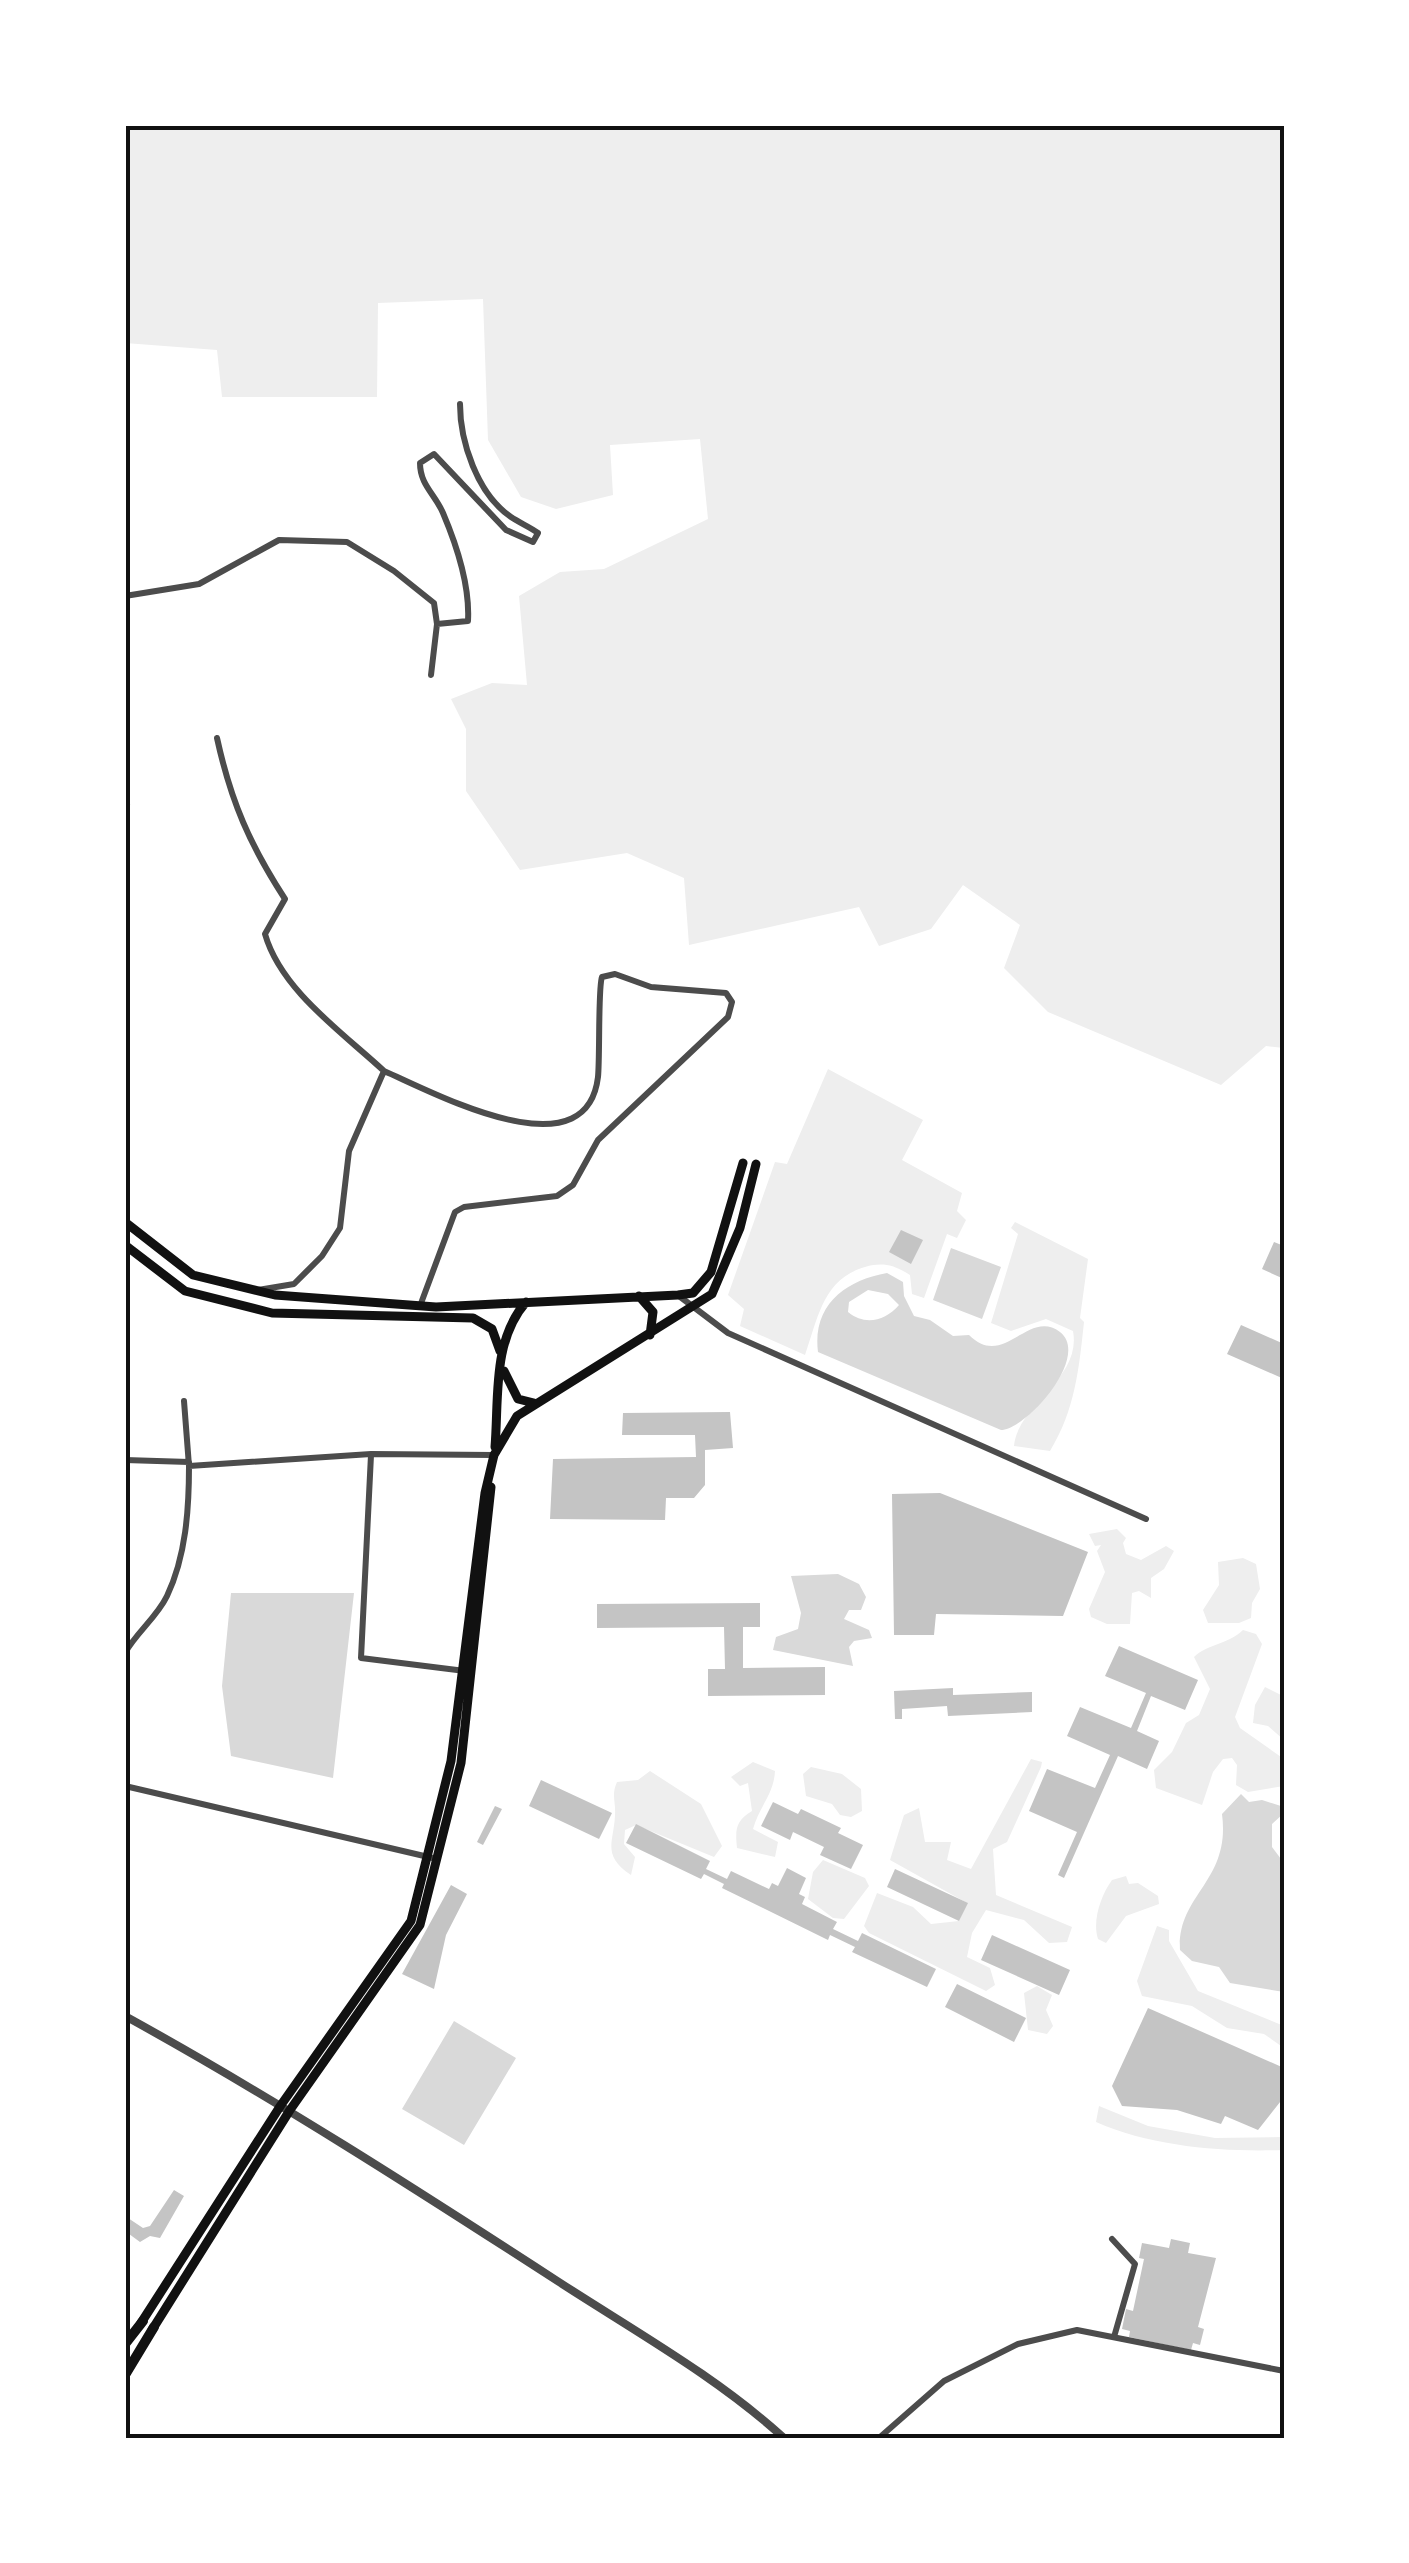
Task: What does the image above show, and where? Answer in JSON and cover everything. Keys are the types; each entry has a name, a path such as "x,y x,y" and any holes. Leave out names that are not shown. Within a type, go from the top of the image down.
{"highway":[{"path":"125,2347 143,2321"},
{"path":"125,2372 154,2327"}],"main road":[{"path":"125,1222 193,1275 254,1290 420,1306 678,1296 693,1293 711,1272 743,1163"},
{"path":"494,1455 518,1416 712,1294 740,1228 756,1164"},
{"path":"125,1244 185,1292 272,1313 473,1318 492,1329 518,1399 536,1404"},
{"path":"639,1296 653,1312 650,1335"},
{"path":"143,2321 286,2108 420,1925 432,1858 461,1763 466,1671 494,1455 501,1360 508,1326 526,1302"},
{"path":"154,2327 286,2108"}],"street":[{"path":"437,624 468,621 469,610 466,581 442,508 420,474 420,463 427,456 434,454 444,462 506,530 533,542 538,534 508,516 478,474 460,438 460,404"},
{"path":"125,596 200,584 280,540 346,542 394,571 434,603 437,624 431,675"},
{"path":"217,738 227,785 249,844 286,900 265,934 272,958 317,1009 384,1071 497,1118 542,1126 570,1116 593,1095 603,1029 598,994 602,978 615,974 671,990 716,989 726,993 732,1002 728,1017 704,1042 598,1140 573,1184 557,1196 464,1207 455,1212 420,1306"},
{"path":"254,1290 294,1284 322,1256 340,1228 348,1152 384,1071"},
{"path":"678,1296 728,1333 1146,1519"},
{"path":"125,1653 166,1599 189,1505 184,1400"},
{"path":"125,1460 189,1464 371,1454 494,1455"},
{"path":"371,1454 361,1658 466,1671"},
{"path":"125,1786 432,1858"},
{"path":"125,2016 286,2108 742,2399 784,2438"},
{"path":"1112,2239 1135,2264 1114,2338"},
{"path":"879,2438 944,2380 1018,2344 1078,2330 1284,2371"}],"shaded area":[{"path":"125,125 1284,125 1284,1048 1266,1046 1221,1085 1048,1012 1004,968 1020,925 963,885 931,929 879,946 859,907 689,945 684,878 627,853 520,870 466,791 466,729 451,699 492,683 527,685 519,596 560,572 604,569 708,519 700,439 610,445 613,495 556,509 521,497 488,440 483,299 378,303 377,397 222,397 217,350 125,343"},
{"path":"828,1069 923,1120 902,1160 962,1193 957,1211 966,1220 957,1238 947,1234 924,1298 912,1294 910,1275 888,1265 865,1267 840,1281 824,1302 805,1355 740,1326 744,1309 728,1295 775,1162 787,1164"},
{"path":"1015,1222 1088,1259 1074,1389 1050,1451 1014,1446 1026,1417 1068,1363 1073,1331 1046,1319 1011,1331 991,1323 1018,1234 1011,1228"},
{"path":"951,1248 1001,1267 982,1319 933,1300"},
{"path":"887,1273 903,1282 904,1296 914,1316 930,1320 953,1336 969,1335 993,1346 1037,1327 1060,1332 1067,1343 1068,1357 1062,1373 1026,1418 1001,1430 818,1352 820,1321 826,1308 846,1289","holes":["868,1290 888,1294 899,1305 888,1315 868,1320 848,1312 849,1302"]},
{"path":"1117,1529 1126,1538 1126,1554 1141,1560 1166,1546 1174,1551 1164,1569 1151,1578 1151,1598 1139,1591 1132,1593 1130,1624 1107,1624 1091,1617 1089,1609 1105,1572 1097,1551 1101,1545 1095,1546 1089,1534"},
{"path":"1243,1558 1256,1564 1260,1589 1252,1603 1251,1618 1239,1623 1208,1623 1203,1610 1219,1585 1218,1562"},
{"path":"838,1574 859,1584 866,1597 861,1610 849,1610 844,1619 869,1630 872,1638 854,1641 849,1647 853,1666 773,1650 776,1637 798,1629 801,1613 791,1576"},
{"path":"231,1593 354,1593 333,1778 231,1756 222,1686"},
{"path":"1243,1630 1256,1634 1262,1644 1235,1717 1240,1728 1284,1759 1284,1786 1248,1792 1236,1785 1237,1765 1232,1758 1223,1759 1213,1772 1202,1805 1156,1788 1154,1770 1172,1752 1186,1723 1199,1715 1210,1689 1194,1657"},
{"path":"1265,1687 1283,1696 1284,1740 1268,1726 1253,1723 1255,1705"},
{"path":"1031,1759 1042,1762 1041,1767 1007,1842 993,1849 996,1895 1072,1927 1067,1942 1049,1943 1024,1920 986,1910 972,1933 967,1957 990,1968 995,1985 986,1991 869,1933 864,1926 877,1893 913,1907 931,1924 959,1921 967,1903 890,1860 904,1815 919,1808 925,1842 951,1842 947,1860 971,1869"},
{"path":"753,1762 775,1771 753,1829 778,1842 775,1857 737,1848 738,1826 752,1811 748,1783 740,1786 731,1777"},
{"path":"811,1767 842,1774 861,1789 862,1811 851,1817 840,1815 832,1804 806,1796 803,1774"},
{"path":"650,1771 701,1804 722,1846 714,1857 636,1825 625,1830 624,1844 635,1857 631,1875 616,1861 611,1848 615,1787 617,1782 638,1780"},
{"path":"1241,1794 1249,1802 1262,1800 1284,1807 1284,1813 1272,1824 1272,1847 1284,1863 1284,1992 1230,1983 1219,1967 1192,1961 1180,1950 1187,1915 1219,1856 1222,1814"},
{"path":"823,1860 865,1878 869,1886 844,1919 833,1918 808,1899 813,1872"},
{"path":"1126,1876 1129,1884 1138,1883 1158,1896 1159,1904 1126,1916 1106,1943 1098,1939 1096,1932 1099,1908 1112,1880"},
{"path":"1157,1926 1169,1930 1169,1941 1198,1991 1284,2026 1284,2048 1264,2034 1227,2028 1192,2006 1142,1996 1137,1981"},
{"path":"1037,1986 1052,1995 1046,2010 1053,2026 1047,2034 1028,2030 1024,1993"},
{"path":"454,2021 516,2058 464,2145 402,2109"},
{"path":"1099,2106 1148,2126 1215,2138 1284,2137 1284,2150 1212,2149 1141,2137 1096,2122"}],"building":[{"path":"901,1230 923,1240 911,1264 889,1252"},
{"path":"1274,1242 1284,1246 1284,1279 1262,1269"},
{"path":"1241,1325 1284,1344 1284,1379 1227,1354"},
{"path":"730,1412 733,1448 705,1450 705,1485 694,1498 666,1498 665,1520 550,1519 553,1459 696,1457 695,1435 622,1435 623,1413"},
{"path":"940,1493 1088,1552 1063,1616 936,1614 934,1635 894,1635 892,1494"},
{"path":"760,1603 760,1627 743,1627 743,1668 825,1667 825,1695 708,1696 708,1669 725,1669 724,1627 597,1628 597,1604"},
{"path":"1119,1646 1198,1680 1185,1710 1151,1696 1137,1731 1159,1741 1147,1769 1118,1756 1064,1878 1058,1875 1077,1832 1029,1811 1047,1769 1095,1788 1110,1755 1067,1736 1080,1707 1131,1728 1146,1693 1105,1676"},
{"path":"953,1688 953,1695 1032,1692 1032,1712 948,1716 947,1706 902,1709 902,1719 895,1719 894,1691"},
{"path":"541,1780 612,1813 599,1839 529,1806"},
{"path":"773,1802 798,1814 801,1809 841,1828 838,1833 863,1845 851,1869 820,1855 824,1847 793,1832 790,1840 761,1826"},
{"path":"495,1806 502,1809 483,1845 477,1842"},
{"path":"636,1824 710,1861 706,1869 727,1879 731,1871 769,1889 772,1883 778,1886 787,1868 806,1878 799,1894 805,1897 802,1904 837,1922 833,1929 858,1941 862,1933 936,1969 927,1987 852,1952 855,1947 830,1935 828,1940 722,1888 724,1884 704,1874 701,1879 626,1843"},
{"path":"895,1869 968,1903 959,1921 887,1887"},
{"path":"451,1885 467,1894 446,1935 434,1989 402,1974"},
{"path":"992,1935 1070,1970 1059,1995 981,1960"},
{"path":"957,1984 1026,2018 1014,2042 945,2007"},
{"path":"1148,2008 1284,2068 1284,2097 1258,2130 1225,2116 1221,2124 1177,2110 1122,2106 1112,2086"},
{"path":"174,2190 184,2196 160,2238 150,2236 140,2242 125,2231 125,2216 143,2228 150,2226"},
{"path":"1171,2239 1190,2243 1188,2253 1216,2258 1198,2327 1204,2329 1200,2345 1193,2343 1191,2350 1129,2337 1130,2331 1122,2329 1126,2309 1133,2311 1144,2259 1139,2258 1142,2243 1169,2248"}]}
